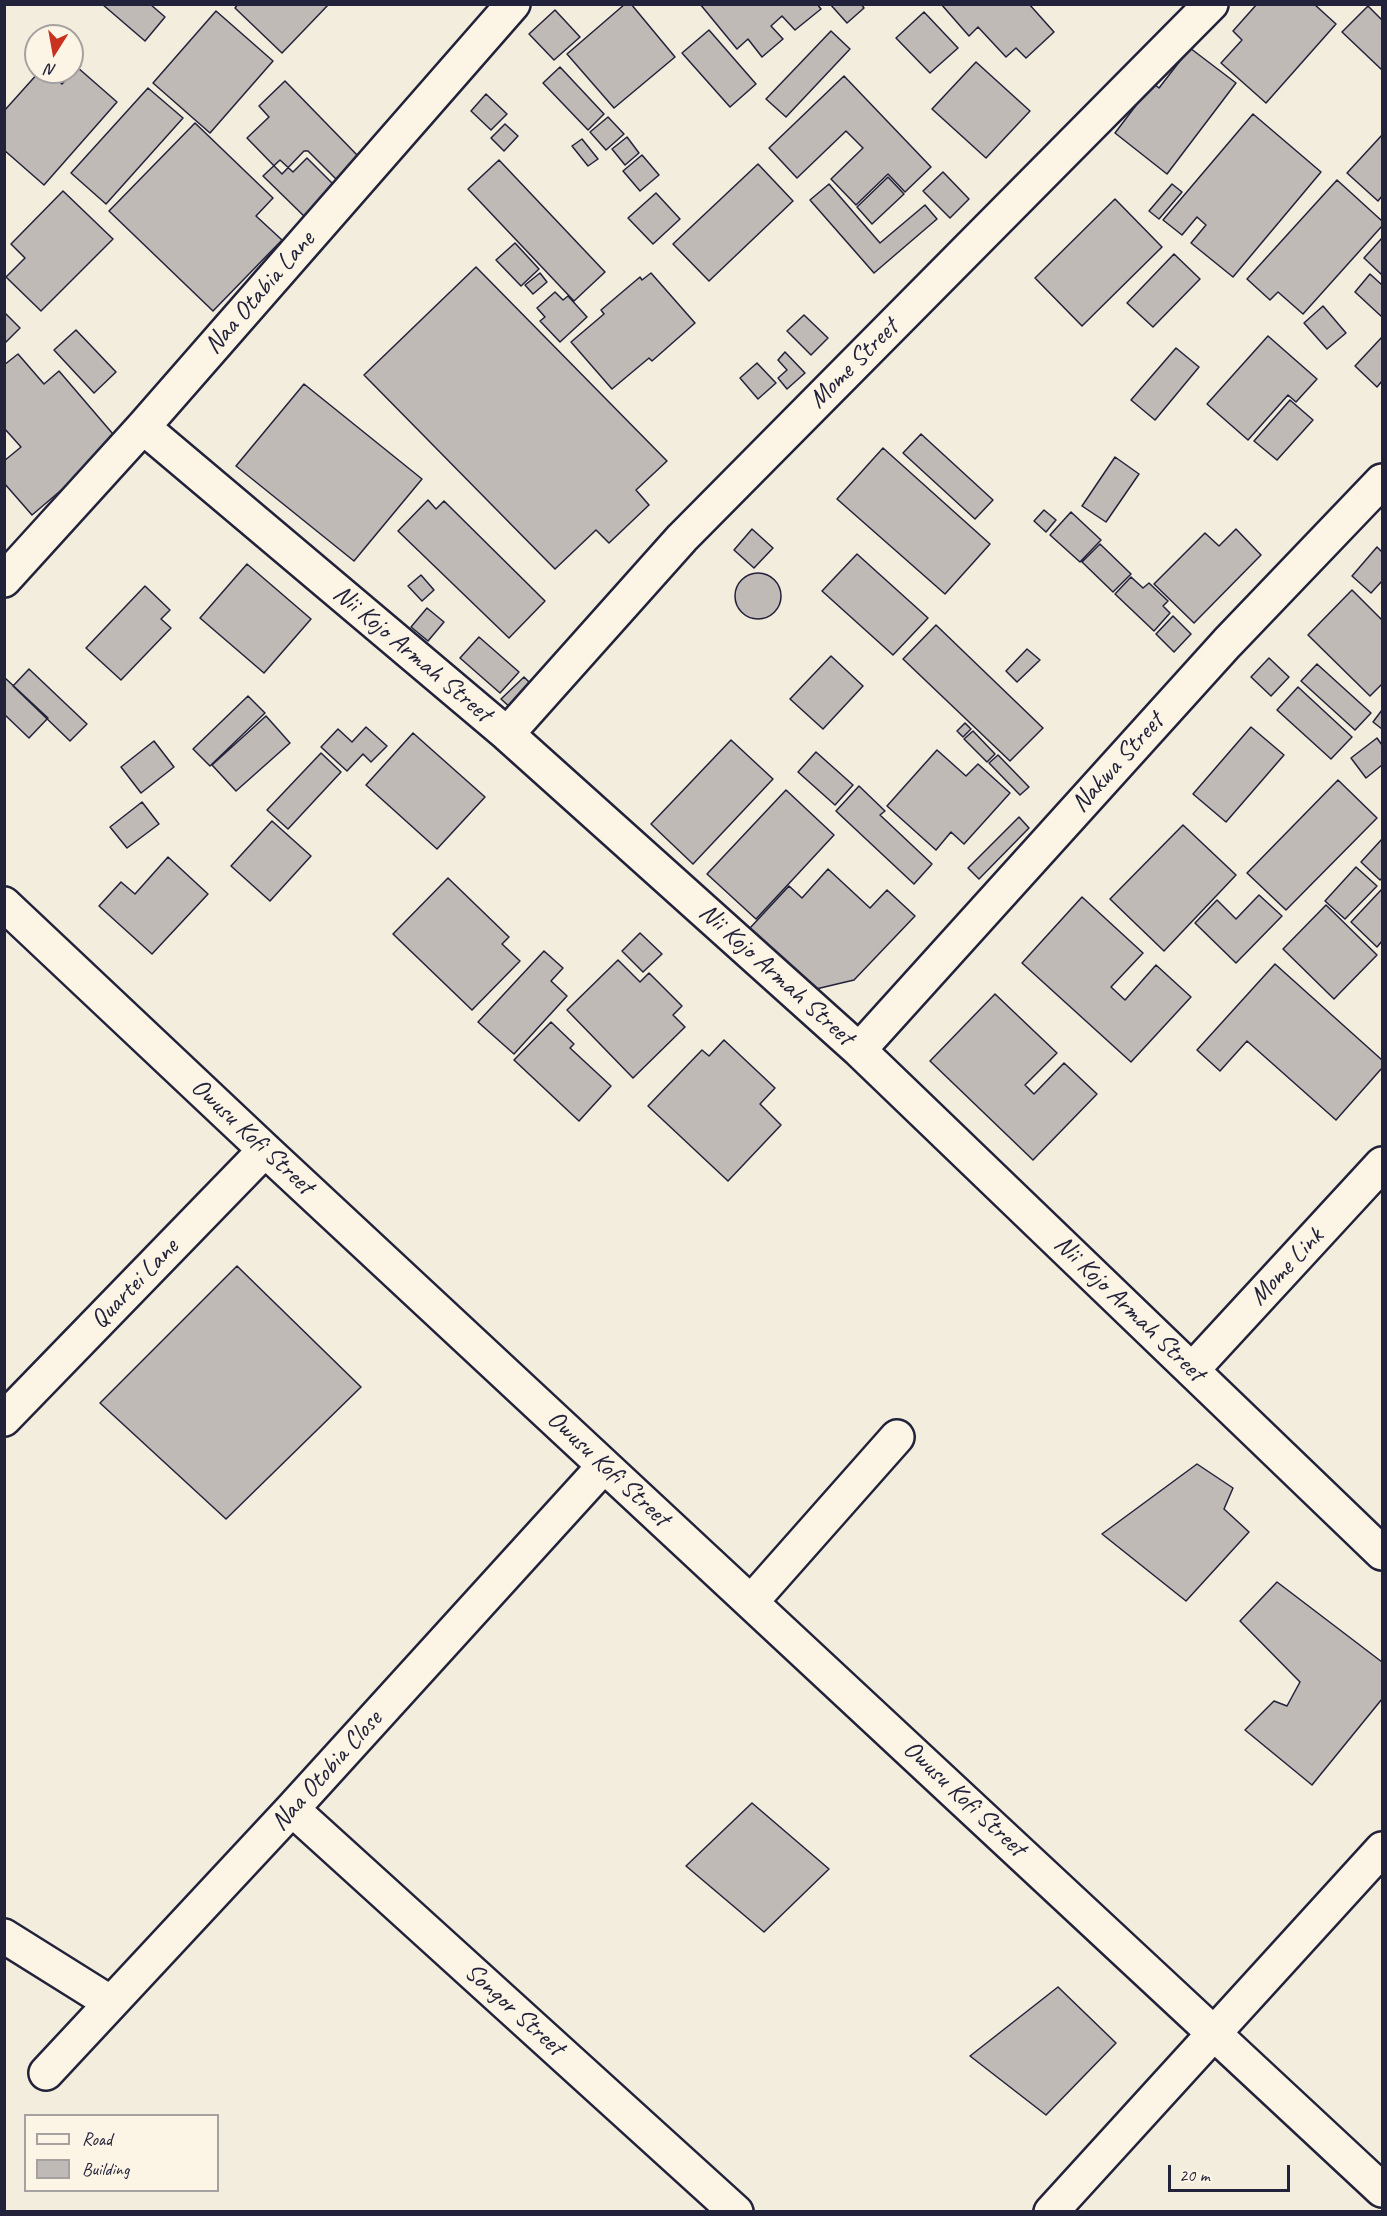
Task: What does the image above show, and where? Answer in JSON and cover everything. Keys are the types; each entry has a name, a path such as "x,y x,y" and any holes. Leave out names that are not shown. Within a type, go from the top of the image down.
{"street":[{"name":"Naa Otabia Lane","path":"4,580 143,427 513,4"},
{"name":"Mome Street","path":"507,734 682,538 1210,4"},
{"name":"Nii Kojo Armah Street","path":"143,427 507,734 859,1050 1383,1553"},
{"name":"Nakwa Street","path":"859,1050 1227,643 1383,481"},
{"name":"Owusu Kofi Street","path":"4,904 265,1150 1383,2190"},
{"name":"Quartei Lane","path":"4,1419 265,1150"},
{"name":"Mome Link","path":"1192,1370 1383,1164"},
{"path":"751,1602 897,1437"},
{"name":"Naa Otobia Close","path":"46,2073 292,1809 604,1466"},
{"name":"Songor Street","path":"292,1809 736,2211"},
{"path":"1051,2211 1383,1849"},
{"path":"4,1935 111,2004"}],"building":[{"path":"102,4 150,4 165,17 145,41"},
{"path":"238,4 329,4 282,53 235,8"},
{"path":"625,4 631,4 675,57 614,108 567,54"},
{"path":"700,4 817,4 821,9 795,30 782,16 771,26 783,39 762,57 748,39 737,49"},
{"path":"830,4 861,4 864,8 847,23"},
{"path":"941,4 1029,4 1054,32 1026,58 1016,48 1006,57 978,27 969,36"},
{"path":"1257,4 1314,4 1336,24 1266,103 1221,63 1242,40 1233,31"},
{"path":"1368,6 1382,20 1382,70 1342,32"},
{"path":"555,10 580,37 554,60 529,34"},
{"path":"216,11 273,61 210,133 153,83"},
{"path":"924,12 958,48 930,73 896,38"},
{"path":"709,30 756,84 730,107 682,53"},
{"path":"831,31 850,49 786,117 766,99"},
{"path":"1190,48 1236,83 1167,174 1115,133 1153,83 1159,88"},
{"path":"976,62 1030,111 986,158 932,109"},
{"path":"560,67 604,114 588,130 543,83"},
{"path":"84,73 117,102 44,185 4,150 4,111 28,84 84,84"},
{"path":"844,76 931,167 905,192 888,174 856,205 831,179 863,148 846,131 797,178 769,148"},
{"path":"285,81 359,157 336,179 308,151 304,151 282,174 247,138 269,117 259,106"},
{"path":"148,88 183,118 106,204 71,173"},
{"path":"486,94 507,114 491,130 471,111"},
{"path":"1253,114 1321,172 1233,277 1191,243 1206,225 1197,217 1182,235 1163,220"},
{"path":"608,117 624,134 606,150 590,132"},
{"path":"195,123 273,198 256,216 282,240 213,311 109,211"},
{"path":"505,124 518,136 504,151 491,138"},
{"path":"1382,135 1382,196 1378,201 1347,173"},
{"path":"627,137 639,153 625,165 612,149"},
{"path":"582,139 598,159 588,166 572,146"},
{"path":"642,155 659,175 640,191 623,171"},
{"path":"307,158 337,188 306,218 263,176 280,160 293,172"},
{"path":"499,160 605,272 574,301 468,189"},
{"path":"758,164 793,201 709,281 673,244"},
{"path":"943,172 969,199 950,218 923,191"},
{"path":"888,177 904,194 872,224 857,207"},
{"path":"1337,180 1382,221 1382,226 1303,314 1278,292 1270,300 1247,279"},
{"path":"829,184 880,243 925,205 937,219 874,273 810,200"},
{"path":"1172,184 1182,192 1159,219 1149,211"},
{"path":"63,191 113,239 41,311 6,277 25,258 11,244"},
{"path":"656,193 680,219 653,244 628,218"},
{"path":"1115,199 1162,247 1082,326 1035,278"},
{"path":"1382,238 1382,275 1364,258"},
{"path":"515,243 539,269 521,286 496,260"},
{"path":"1174,254 1200,279 1153,327 1127,303"},
{"path":"476,267 667,461 636,490 649,505 609,543 596,530 555,569 364,375"},
{"path":"540,273 547,282 533,294 525,285"},
{"path":"651,273 695,323 652,361 649,358 612,389 571,342 604,314 601,310 640,277 642,280"},
{"path":"1370,274 1382,285 1382,317 1355,292"},
{"path":"555,292 563,300 568,296 587,317 560,342 540,321 545,317 537,308"},
{"path":"1323,306 1346,333 1327,349 1304,323"},
{"path":"4,312 20,328 4,344"},
{"path":"804,315 828,338 811,355 787,331"},
{"path":"76,330 116,372 94,393 54,350"},
{"path":"1268,336 1317,379 1296,402 1288,395 1248,440 1207,404"},
{"path":"1382,337 1382,381 1377,387 1355,366"},
{"path":"1176,348 1199,367 1155,420 1131,400"},
{"path":"785,352 805,373 787,389 778,378 787,370 778,360"},
{"path":"18,354 44,384 59,371 119,441 32,515 4,483 4,461 21,447 4,428 4,365"},
{"path":"757,363 776,383 758,399 740,378"},
{"path":"304,384 422,479 354,561 236,466"},
{"path":"1290,400 1313,420 1277,460 1254,441"},
{"path":"921,434 993,500 975,519 903,453"},
{"path":"883,448 990,544 945,594 837,499"},
{"path":"1115,457 1139,474 1106,522 1082,506"},
{"path":"428,500 436,509 444,501 545,601 509,638 398,531"},
{"path":"1044,510 1056,520 1046,532 1034,521"},
{"path":"1071,512 1101,540 1080,562 1050,535"},
{"path":"752,529 773,548 754,568 734,550"},
{"path":"1236,529 1261,555 1194,623 1154,584 1205,533 1219,546"},
{"path":"1100,544 1131,574 1113,592 1082,562"},
{"path":"1377,547 1382,552 1382,581 1371,593 1352,576"},
{"path":"857,554 928,618 893,655 822,591"},
{"path":"247,564 311,619 264,673 200,618"},
{"path":"758,573 774,580 781,596 774,612 758,619 742,612 735,596 742,580"},
{"path":"421,575 434,590 422,601 408,586"},
{"path":"1131,577 1143,588 1149,583 1168,601 1163,606 1170,613 1154,631 1115,594"},
{"path":"145,586 170,610 161,619 171,628 121,680 86,648"},
{"path":"1352,590 1382,620 1382,684 1370,696 1308,635"},
{"path":"427,608 444,622 428,641 411,627"},
{"path":"1173,616 1191,634 1174,652 1156,634"},
{"path":"936,625 1043,728 1010,761 903,659"},
{"path":"479,637 519,672 500,693 460,658"},
{"path":"1027,649 1040,660 1017,682 1006,671"},
{"path":"831,656 863,686 823,729 790,699"},
{"path":"1269,658 1289,677 1271,696 1251,677"},
{"path":"1317,664 1371,713 1355,730 1301,681"},
{"path":"29,669 87,724 70,741 13,686"},
{"path":"4,677 48,718 29,738 4,714"},
{"path":"524,677 536,689 513,710 501,699"},
{"path":"1298,687 1352,737 1331,759 1277,710"},
{"path":"248,696 265,713 210,766 193,749"},
{"path":"1382,710 1382,729 1373,722"},
{"path":"266,716 290,743 236,791 212,765"},
{"path":"965,723 971,729 963,737 957,731"},
{"path":"366,727 387,746 371,762 363,754 347,771 321,747 338,729 352,742"},
{"path":"1251,727 1284,755 1226,822 1193,794"},
{"path":"973,731 995,754 987,762 964,739"},
{"path":"413,733 485,797 437,849 366,785"},
{"path":"1377,738 1382,745 1382,765 1366,778 1351,758"},
{"path":"731,740 773,779 693,864 651,824"},
{"path":"154,741 174,767 141,793 121,767"},
{"path":"937,750 966,776 978,764 1010,793 964,844 951,832 936,850 887,806"},
{"path":"816,752 853,785 835,805 798,772"},
{"path":"321,753 341,772 288,829 267,810"},
{"path":"998,755 1029,787 1020,795 989,763"},
{"path":"1338,780 1377,818 1286,910 1247,873"},
{"path":"859,786 885,811 880,815 932,864 914,884 836,811"},
{"path":"786,790 834,835 756,919 707,874"},
{"path":"142,802 159,824 127,848 110,827"},
{"path":"1019,817 1029,828 979,879 968,868"},
{"path":"272,821 311,856 270,901 231,866"},
{"path":"1183,825 1236,875 1164,951 1110,899"},
{"path":"1382,839 1382,878 1380,880 1361,862"},
{"path":"168,857 208,894 152,954 99,906 121,882 135,894"},
{"path":"1356,867 1377,886 1345,919 1325,901"},
{"path":"828,869 870,908 887,890 915,916 854,980 816,989 750,928 789,886 802,898"},
{"path":"448,878 509,937 502,944 520,961 472,1010 393,934"},
{"path":"1382,889 1382,941 1377,947 1351,922"},
{"path":"1259,895 1282,916 1236,963 1195,923 1217,900 1236,919"},
{"path":"1082,897 1143,953 1111,987 1125,1000 1156,965 1191,997 1131,1062 1022,963"},
{"path":"1326,905 1377,955 1334,999 1283,949"},
{"path":"640,933 662,954 643,972 622,951"},
{"path":"544,951 563,968 551,981 567,996 514,1054 478,1022"},
{"path":"618,960 640,982 649,973 682,1006 673,1015 685,1027 633,1078 567,1010"},
{"path":"1275,964 1382,1060 1382,1068 1336,1120 1247,1041 1220,1071 1197,1050"},
{"path":"995,994 1057,1053 1025,1085 1034,1094 1064,1063 1097,1094 1033,1160 930,1061"},
{"path":"551,1022 574,1044 570,1048 611,1086 579,1121 514,1060"},
{"path":"724,1040 775,1088 760,1104 781,1125 728,1181 648,1106 702,1050 709,1056"},
{"path":"237,1266 361,1387 226,1519 100,1403"},
{"path":"1197,1464 1233,1488 1224,1509 1249,1532 1186,1601 1102,1534"},
{"path":"1277,1582 1382,1662 1382,1699 1312,1785 1245,1730 1274,1701 1287,1706 1300,1682 1240,1621"},
{"path":"752,1803 829,1869 764,1932 686,1866"},
{"path":"1058,1987 1116,2043 1046,2115 970,2056"}]}
